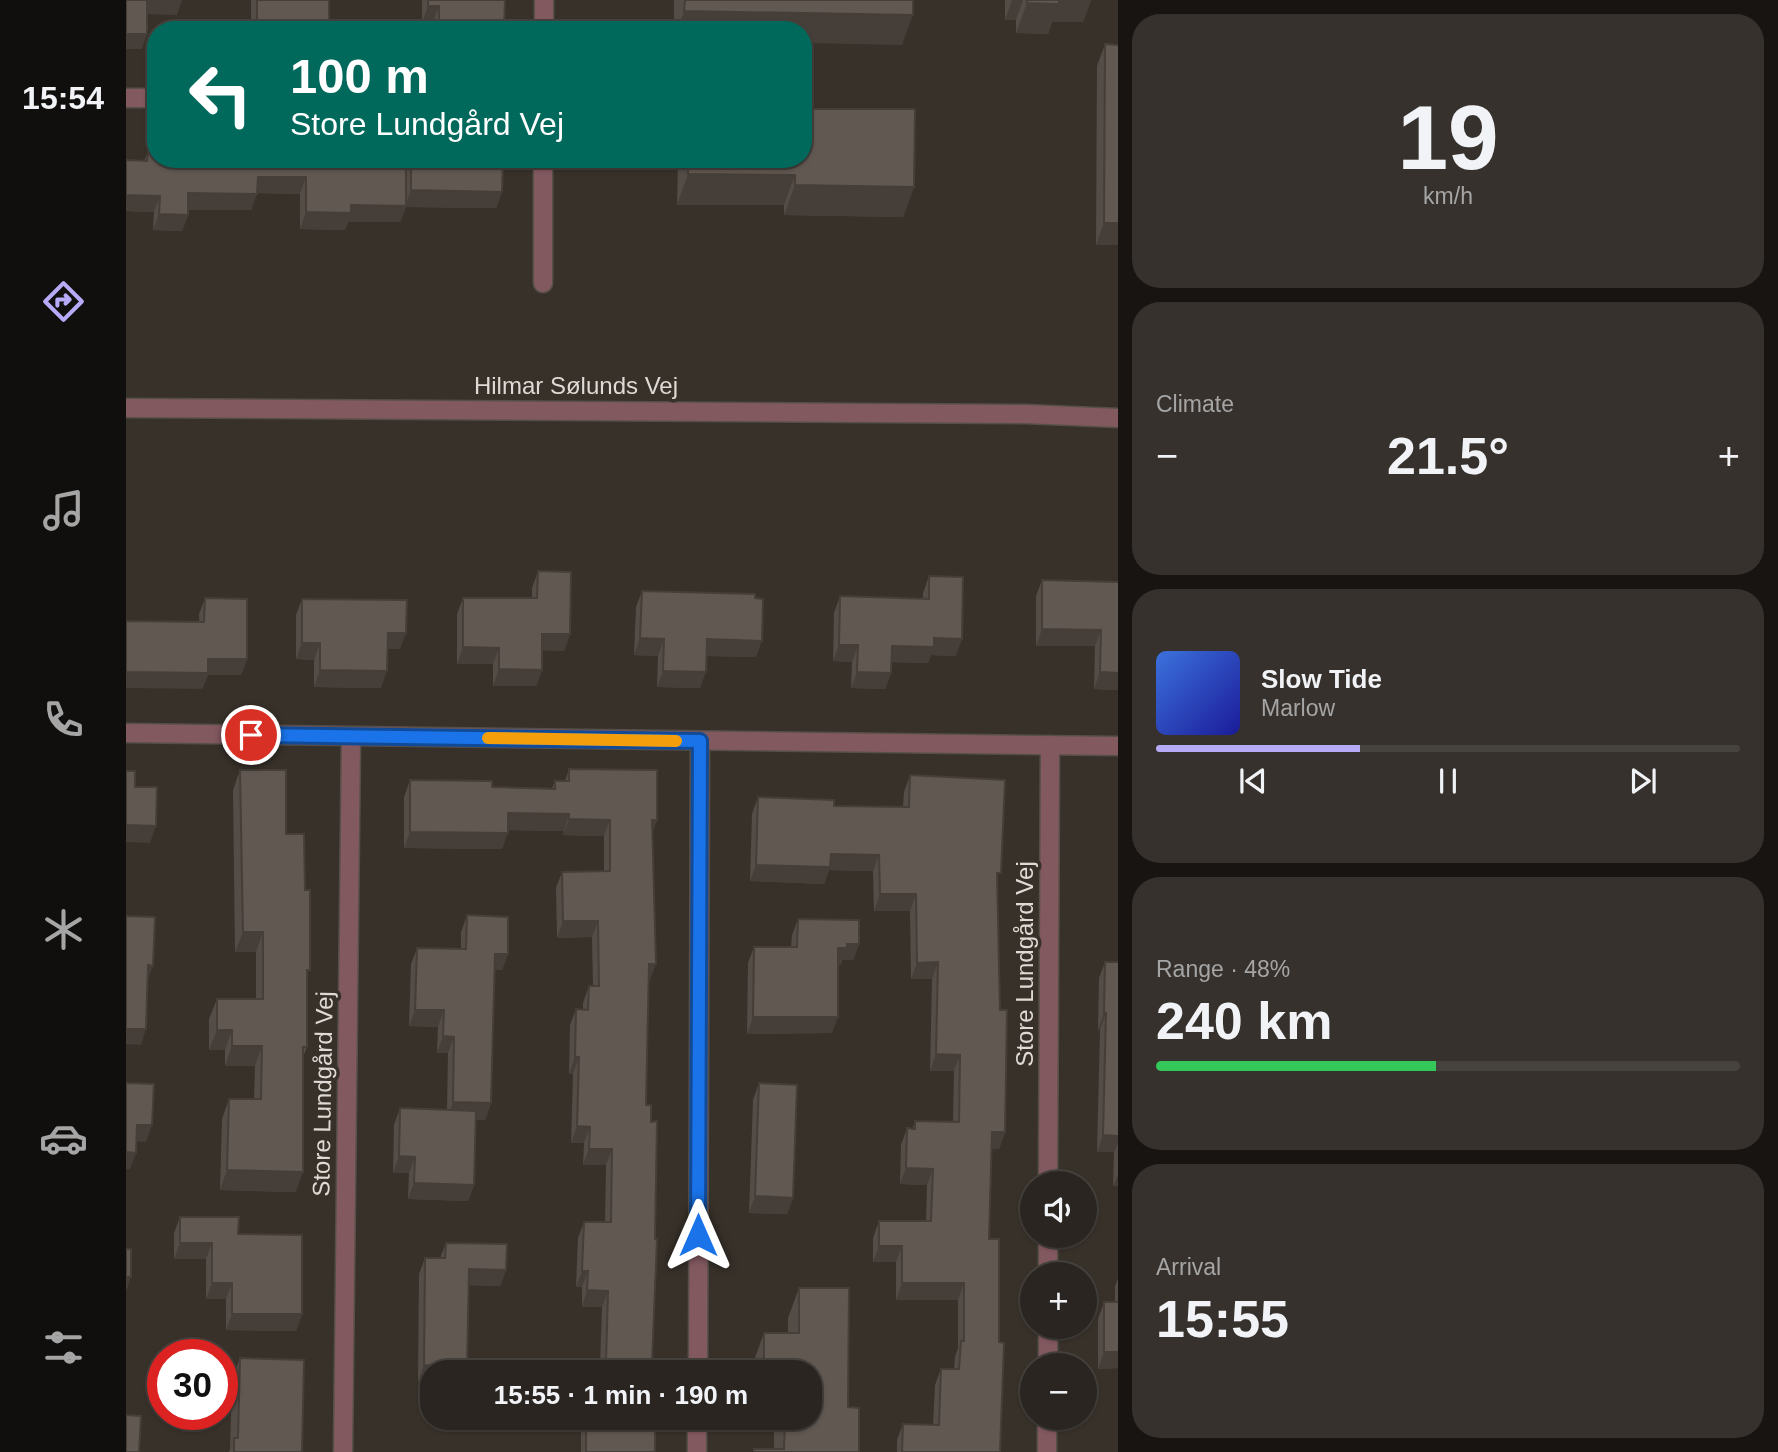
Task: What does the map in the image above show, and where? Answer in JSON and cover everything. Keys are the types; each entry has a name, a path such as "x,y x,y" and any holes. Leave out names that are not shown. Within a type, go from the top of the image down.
{"street":[{"path":"544,0 544,21"},
{"path":"126,98 147,98"},
{"path":"542,284 543,168"},
{"name":"Hilmar Sølunds Vej","path":"1025,414 1118,407"},
{"name":"Hilmar Sølunds Vej","path":"126,408 1025,414 1118,418"},
{"path":"126,733 1118,746"},
{"name":"Store Lundgård Vej","path":"343,1452 351,736"},
{"path":"698,1360 700,741"},
{"name":"Store Lundgård Vej","path":"1048,1171 1050,745"},
{"path":"697,1452 698,1430"},
{"path":"1047,1430 1047,1452"}],"building":[{"path":"126,0 147,0 147,34 126,34"},
{"path":"257,0 329,0 329,21 257,21"},
{"path":"428,0 505,0 504,21 439,21 439,6 428,6"},
{"path":"685,0 913,0 913,15 684,11"},
{"path":"1027,0 1059,0 1059,4 1027,3"},
{"path":"1105,44 1118,45 1118,223 1104,223"},
{"path":"812,109 915,109 914,187 795,185 795,175 688,174 688,168 812,168"},
{"path":"126,160 147,161 147,168 406,168 406,206 351,205 351,213 306,212 306,177 258,177 257,194 188,193 188,215 159,214 160,196 126,195"},
{"path":"411,168 503,168 502,192 411,190"},
{"path":"538,571 571,572 570,634 542,634 542,670 499,669 499,648 463,647 463,598 537,598"},
{"path":"929,576 963,577 962,639 934,638 934,647 892,646 891,673 857,672 858,645 839,645 840,596 929,599"},
{"path":"1042,580 1118,582 1118,673 1100,672 1101,630 1042,629"},
{"path":"642,591 755,594 755,598 763,599 762,641 707,639 706,672 663,671 664,639 640,638"},
{"path":"205,598 247,599 247,659 208,659 208,673 126,672 126,621 204,622"},
{"path":"302,599 407,600 406,633 388,633 387,671 320,670 320,643 302,643"},
{"path":"569,769 657,770 657,820 652,820 656,964 649,964 646,1105 651,1105 651,1122 657,1121 657,1239 652,1360 606,1360 608,1291 587,1290 588,1271 582,1271 584,1222 611,1222 612,1149 589,1149 590,1127 577,1126 579,1057 575,1057 576,1009 588,1010 589,986 599,986 598,921 563,921 562,872 610,871 610,820 569,819 569,814 508,813 508,833 410,832 410,780 492,781 492,787 555,789 555,781 569,781"},
{"path":"240,770 286,770 286,834 304,834 305,890 310,890 310,970 307,970 307,1047 303,1047 303,1172 227,1170 229,1099 261,1099 262,1046 232,1046 232,1030 217,1030 217,999 263,999 263,932 243,932"},
{"path":"126,771 135,771 135,787 157,787 156,826 126,825"},
{"path":"910,775 1005,780 1001,873 997,873 1000,1010 1007,1010 1005,1132 992,1132 989,1239 999,1239 999,1342 1004,1343 1000,1452 902,1452 903,1424 939,1425 941,1369 959,1369 961,1341 964,1341 964,1283 902,1283 902,1246 879,1246 879,1221 931,1221 933,1169 906,1168 907,1128 915,1129 915,1121 959,1122 960,1055 936,1054 938,962 917,963 916,894 880,894 879,855 831,854 830,867 756,865 758,797 834,800 834,806 909,807"},
{"path":"467,915 508,917 508,954 495,954 491,1103 453,1102 454,1037 443,1036 444,1010 415,1010 417,948 466,949"},
{"path":"126,916 155,917 153,966 148,965 146,1029 126,1029"},
{"path":"798,919 859,920 859,944 847,944 847,948 838,948 838,1017 753,1017 754,947 797,947"},
{"path":"1105,962 1118,962 1118,1136 1103,1135"},
{"path":"126,1083 154,1084 152,1125 137,1125 136,1153 126,1152"},
{"path":"759,1083 797,1085 793,1198 755,1196"},
{"path":"400,1108 476,1111 474,1185 414,1183 415,1157 399,1156"},
{"path":"180,1217 239,1217 238,1234 302,1235 302,1314 232,1314 232,1283 212,1283 212,1243 180,1243"},
{"path":"446,1243 507,1244 506,1270 469,1269 467,1360 424,1360 425,1258 445,1258"},
{"path":"126,1249 131,1249 131,1277 126,1277"},
{"path":"799,1288 849,1288 848,1407 859,1408 859,1452 754,1452 754,1449 784,1449 785,1430 822,1430 822,1360 764,1360 764,1333 799,1333"},
{"path":"1104,1302 1118,1302 1118,1352 1104,1352"},
{"path":"240,1358 304,1360 302,1452 234,1452 234,1438 238,1438"},
{"path":"126,1415 141,1416 139,1452 126,1452"},
{"path":"586,1430 655,1430 655,1452 586,1452"}],"slow traffic":[{"path":"488,738 676,741"}],"route":[{"path":"251,735 700,741 698,1235"}]}
